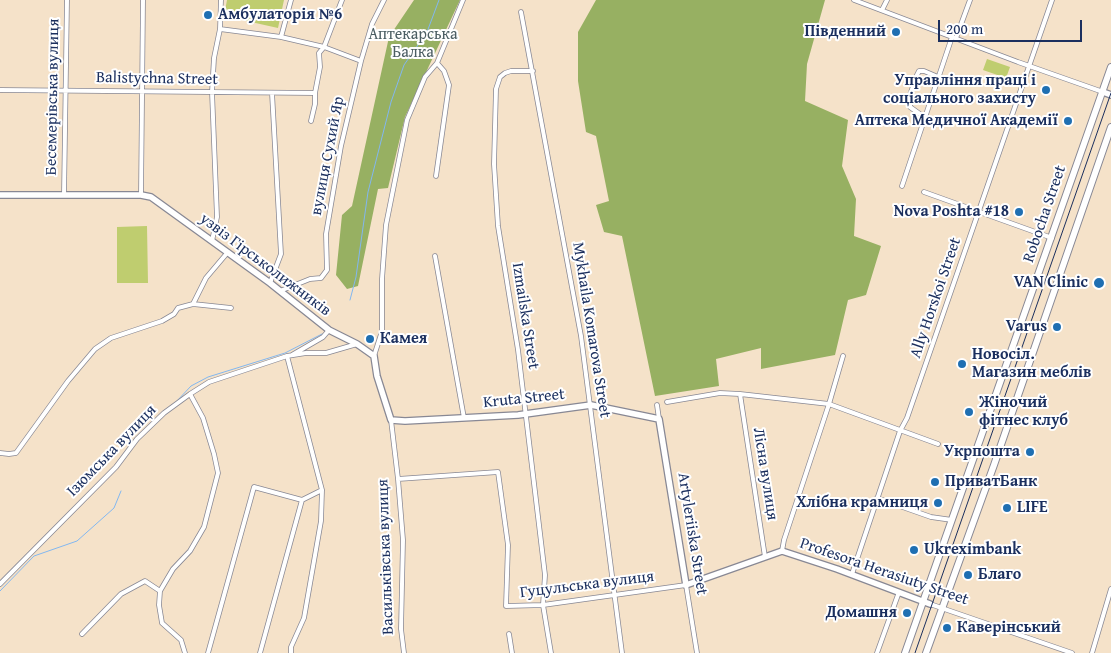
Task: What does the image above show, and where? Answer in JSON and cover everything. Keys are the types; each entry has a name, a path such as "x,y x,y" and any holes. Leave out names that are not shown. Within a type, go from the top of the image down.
{"main road":[{"name":"Robocha Street","path":"905,653 927,602 952,520 1111,67"},
{"name":"Robocha Street","path":"926,653 994,465 1111,127"}],"street":[{"name":"Бесемерівська вулиця","path":"64,195 67,0"},
{"path":"0,195 141,195 142,0"},
{"path":"212,241 217,217 212,92 214,58 220,29 221,0"},
{"path":"281,37 291,0"},
{"path":"310,121 315,104 320,67 319,52 324,47 342,0"},
{"name":"вулиця Сухий Яр","path":"280,291 310,279 321,278 327,270 326,234 333,190 361,61 372,24 384,0"},
{"name":"Васильківська вулиця","path":"404,653 401,629 403,540 398,479 391,420 377,376 374,356 382,331 382,279 386,225 407,120 426,77 437,63 464,0"},
{"path":"854,0 1028,66 1111,95"},
{"path":"882,10 887,0"},
{"path":"902,186 938,77 970,0"},
{"name":"Ally Horskoi Street","path":"852,574 900,431 907,418 1052,0"},
{"name":"Mykhaila Komarova Street","path":"521,12 581,336 622,653"},
{"path":"220,29 281,37 324,47 361,61"},
{"path":"436,176 450,85 444,71 437,63"},
{"name":"Izmailska Street","path":"533,71 511,71 500,77 496,88 494,164 498,226 527,414 546,575 543,605 551,653"},
{"path":"924,117 910,107 910,95 916,75 919,71 924,71 938,77"},
{"name":"Balistychna Street","path":"0,90 315,93"},
{"path":"270,283 281,254 272,92"},
{"path":"924,192 1052,238"},
{"name":"узвіз Гірськолижників","path":"141,195 151,197 228,252 329,330 358,344 374,356"},
{"path":"193,304 206,278 228,252"},
{"path":"436,256 464,418"},
{"path":"0,453 16,453 68,381 94,349 111,338 162,321 174,314 178,308 193,304 231,308"},
{"name":"Ізюмська вулиця","path":"0,584 116,467 137,439 164,413 208,382 289,355 323,337 329,330"},
{"name":"Ізюмська вулиця","path":"289,355 326,353 358,344"},
{"path":"289,355 322,490 321,521 304,618 291,647 291,653"},
{"path":"782,551 843,356"},
{"path":"668,402 720,393 829,404 938,444"},
{"path":"185,653 181,640 162,623 159,605 160,591 174,569 190,551 204,527 218,474 203,418 190,394"},
{"name":"Лісна вулиця","path":"740,394 765,557"},
{"name":"Kruta Street","path":"391,420 405,421 527,414 591,405 659,419"},
{"path":"656,405 659,419"},
{"name":"Artyleriiska Street","path":"659,419 697,653"},
{"path":"950,448 974,457"},
{"name":"Гуцульська вулиця","path":"398,479 498,472 508,545 506,606 543,605 686,585"},
{"path":"208,653 254,487 302,500 322,490"},
{"path":"877,498 931,517 952,520"},
{"path":"260,653 302,500"},
{"name":"Profesora Herasiuty Street","path":"686,585 782,551 852,574 1072,653"},
{"path":"82,634 121,594 145,581 160,591"},
{"path":"1092,653 1111,588"},
{"path":"877,653 899,592"},
{"path":"509,634 512,653"}],"green space":[{"path":"227,0 284,0 278,28 224,16"},
{"name":"Аптекарська Балка","path":"414,0 460,0 405,117 388,188 378,189 358,286 347,289 336,275 342,215 352,206 389,37"},
{"path":"596,0 825,0 807,64 805,101 848,120 842,166 856,199 854,236 881,246 866,295 848,300 835,355 761,369 761,348 716,359 719,386 655,396 622,236 604,232 596,205 609,201 596,136 586,132 578,81 578,32"},
{"path":"987,59 1010,67 1006,78 983,70"},
{"path":"147,226 148,283 117,283 117,227"}],"waterway":[{"path":"350,300 356,277 368,192 391,102 404,65 427,32 439,0"},
{"path":"176,402 191,386 208,377 285,353 322,334"},
{"path":"0,591 34,556 77,541 114,508 121,491"}],"tram line":[{"path":"915,653 1111,93"}],"place":[{"name":"Амбулаторія №6","path":"208,15"},
{"name":"Південний","path":"896,32"},
{"name":"Управління праці і соціального захисту","path":"1046,90"},
{"name":"Аптека Медичної Академії","path":"1068,121"},
{"name":"Nova Poshta #18","path":"1019,212"},
{"name":"VAN Clinic","path":"1099,283"},
{"name":"Varus","path":"1057,327"},
{"name":"Камея","path":"370,339"},
{"name":"Новосіл. Магазин меблів","path":"962,364"},
{"name":"Жіночий фітнес клуб","path":"969,412"},
{"name":"Укрпошта","path":"1030,452"},
{"name":"ПриватБанк","path":"935,482"},
{"name":"Хлібна крамниця","path":"938,503"},
{"name":"LIFE","path":"1007,508"},
{"name":"Ukreximbank","path":"914,550"},
{"name":"Благо","path":"968,575"},
{"name":"Домашня","path":"907,613"},
{"name":"Каверінський","path":"947,628"}]}
